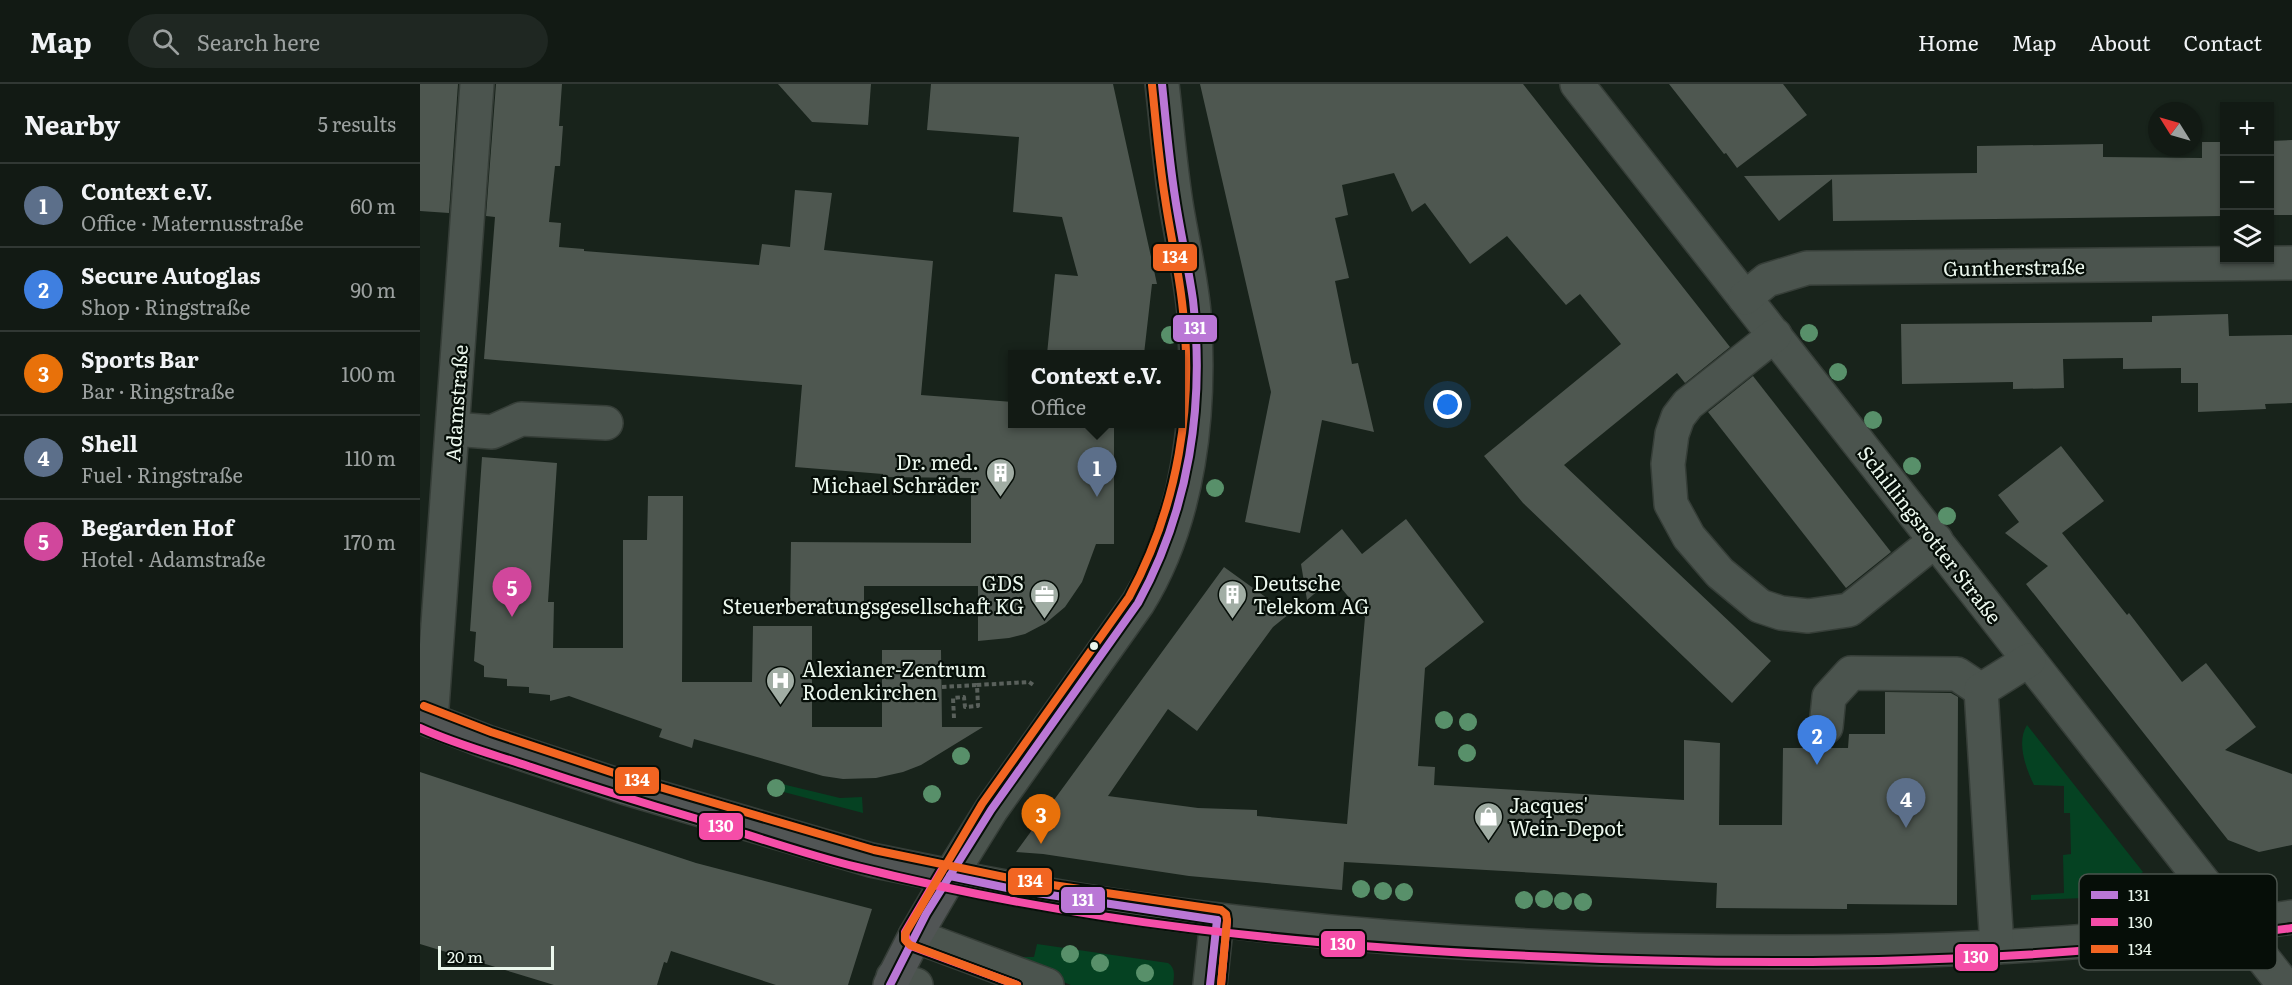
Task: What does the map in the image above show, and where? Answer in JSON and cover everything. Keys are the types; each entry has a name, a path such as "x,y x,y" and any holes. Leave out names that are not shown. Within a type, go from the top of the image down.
{"main road":[{"path":"425,718 487,742 626,788 871,860 950,876 915,936 900,982"}],"street":[{"name":"Adamstraße","path":"425,718 453,429 477,84"},
{"path":"1162,84 1172,175 1194,311 1195,380 1189,453 1177,513 1158,570 1138,603 992,810 950,876 1027,892 1217,920 1369,936 1611,950 1877,952 2079,941"},
{"name":"Schillingsrotter Straße","path":"1577,84 2196,874"},
{"name":"Guntherstraße","path":"1745,298 1767,280 1807,268 2292,263"},
{"path":"1775,335 1688,404 1678,417 1672,434 1668,464 1671,504 1689,537 1720,573 1760,606 1781,614 1808,616 1849,610 1936,540"},
{"path":"453,429 492,432 521,419 606,423"},
{"path":"1981,690 2029,660"},
{"path":"1826,728 1829,698 1851,673 1957,674 1981,690"},
{"path":"1981,690 1997,947"},
{"path":"2277,919 2292,917"},
{"path":"1210,985 1217,920"},
{"path":"915,936 1047,985"},
{"name":"Schillingsrotter Straße","path":"2272,970 2284,985"}],"path":[{"path":"942,687 1029,682 1066,708"},
{"path":"954,718 953,698 964,697 965,707 978,706 977,685"}],"green space":[{"path":"2027,725 2143,872 2140,874 2079,874 2079,898 2031,900 2031,895 2064,893 2063,855 2071,854 2070,813 2064,813 2064,786 2034,785 2025,763 2022,747"},
{"path":"782,784 840,798 862,797 863,813 780,791"},
{"path":"1037,944 1168,963 1173,970 1173,985 1071,985 1016,964 1018,957 1034,957"}],"building":[{"path":"420,84 458,84 449,213 420,211"},
{"path":"496,84 562,84 559,126 563,126 560,166 555,166 549,222 561,223 559,247 759,265 762,244 790,247 795,190 832,193 824,250 933,261 921,395 1008,402 1008,428 1114,428 1114,544 1096,544 1082,582 1065,607 1046,623 1025,634 1009,638 978,641 978,586 864,586 864,608 790,609 791,542 971,543 971,478 883,477 883,474 795,467 802,385 484,359 495,217 486,216"},
{"path":"778,84 871,84 868,125 812,122"},
{"path":"931,84 1113,84 1157,284 1152,284 1144,350 1047,350 1055,274 1078,276 1062,217 1013,212 1019,137 927,130"},
{"path":"1200,84 1523,84 1730,347 1685,383 1677,373 1564,465 1771,661 1732,703 1523,503 1484,456 1621,344 1580,294 1566,305 1507,236 1470,264 1425,203 1412,212 1394,173 1342,185 1348,215 1335,218 1349,278 1335,281 1352,364 1358,363 1374,432 1322,420 1300,533 1245,522 1271,392"},
{"path":"1669,84 1783,84 1807,115 1737,168"},
{"path":"2292,140 2292,215 2274,215 2274,141"},
{"path":"2202,142 2220,142 2220,216 1833,221 1832,179 1779,221 1744,176 1977,173 1977,146 2103,144 2103,157 2202,158"},
{"path":"2228,314 2229,336 2292,335 2292,403 2265,404 2266,409 2198,412 2198,383 2181,383 2181,368 2123,369 2123,358 2063,359 2064,388 2013,389 2013,382 1902,384 1901,324 2152,322 2152,316"},
{"path":"1753,376 1891,552 1846,588 1708,412"},
{"path":"2061,446 2104,501 2062,533 2127,615 2129,613 2182,682 2206,663 2256,727 2225,750 2292,774 2292,845 2259,852 2228,840 2026,584 2048,566 2005,533 2019,522 1998,495"},
{"path":"482,457 557,463 548,602 554,602 553,648 623,648 623,540 647,540 648,496 683,496 682,682 752,682 753,626 812,626 812,727 882,727 882,650 941,650 942,727 983,727 921,765 903,772 876,778 843,779 823,776 694,739 692,748 659,737 662,729 569,696 550,701 550,695 529,693 529,687 507,686 507,679 484,677 484,666 474,661 476,632 470,631"},
{"path":"1406,519 1484,622 1425,668 1418,766 1435,767 1434,785 1684,800 1684,740 1720,743 1719,825 1782,825 1783,748 1848,748 1849,734 1885,734 1885,692 1951,693 1958,697 1957,905 1847,904 1847,909 1716,908 1717,883 1344,862 1342,890 1189,876 1016,852 1224,567 1289,614 1273,627 1197,731 1168,709 1108,796 1198,808 1257,810 1257,816 1347,824 1365,617 1333,578 1307,600 1301,564 1342,529 1362,554"},
{"path":"420,772 696,863 872,909 848,985 776,985 671,951 667,963 664,962 657,985 554,985 420,944"}],"transit line":[{"name":"131","path":"890,985 926,914 991,810 1138,603 1170,531 1189,456 1197,379 1193,300 1173,183 1162,84"},
{"name":"134","path":"1152,85 1161,170 1180,289 1185,340 1185,397"},
{"name":"134","path":"1017,985 910,945 905,940 905,934 982,804 1129,597 1160,527 1171,491 1182,428"},
{"name":"134","path":"424,706 491,732 629,778 874,850 1019,880 1221,910 1226,914 1227,920 1221,985"},
{"name":"130","path":"420,728 460,744 592,787 798,851 940,886 1107,917 1360,946 1625,960 1816,962 2007,956 2079,951"},
{"name":"130","path":"941,871 905,932 907,942 911,946 1017,985"},
{"name":"131","path":"950,876 1017,890 1217,920"},
{"name":"131","path":"1210,985 1217,920"},
{"name":"130","path":"1221,985 1227,921"},
{"name":"130","path":"2277,930 2292,928"}],"place":[{"name":"Context e.V.","path":"1097,497"},
{"name":"Dr. med. Michael Schräder","path":"1000,498"},
{"name":"Begarden Hof","path":"512,617"},
{"name":"GDS Steuerberatungsgesellschaft KG","path":"1045,620"},
{"name":"Deutsche Telekom AG","path":"1232,620"},
{"name":"Alexianer-Zentrum Rodenkirchen","path":"781,706"},
{"name":"Secure Autoglas","path":"1817,765"},
{"name":"Shell","path":"1906,828"},
{"name":"Jacques' Wein-Depot","path":"1488,842"},
{"name":"Sports Bar","path":"1041,844"}]}
